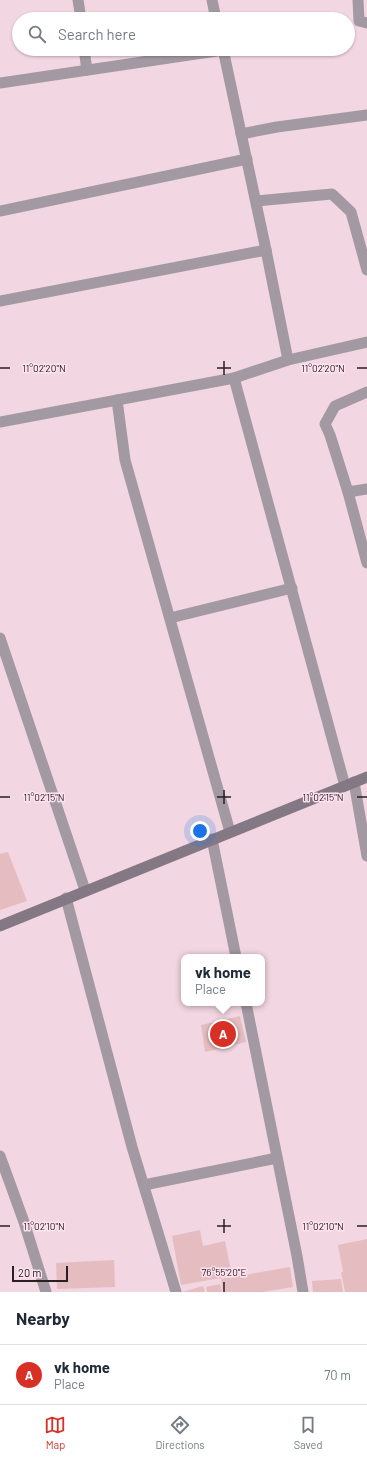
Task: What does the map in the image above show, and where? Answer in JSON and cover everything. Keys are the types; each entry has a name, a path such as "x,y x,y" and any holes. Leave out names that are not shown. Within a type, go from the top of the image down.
{"main road":[{"path":"0,926 84,890 367,777"}],"street":[{"path":"78,0 80,12"},
{"path":"212,0 215,12"},
{"path":"358,0 359,21 367,23"},
{"path":"85,56 87,70"},
{"path":"0,83 182,56"},
{"path":"224,56 256,201 288,360"},
{"path":"241,134 277,127 367,115"},
{"path":"0,211 247,159"},
{"path":"256,201 332,194 351,212 367,270"},
{"path":"0,302 266,250"},
{"path":"0,422 234,378 288,360 367,342"},
{"path":"234,378 292,588 350,784 367,856"},
{"path":"367,392 335,406 325,424 348,492 367,563"},
{"path":"117,400 125,460 230,832"},
{"path":"348,492 367,489"},
{"path":"170,618 292,588"},
{"path":"0,638 84,890"},
{"path":"212,839 235,954"},
{"path":"66,898 132,1147 176,1292"},
{"path":"247,1006 302,1292"},
{"path":"0,1156 24,1222 46,1292"},
{"path":"144,1185 277,1158"}],"building":[{"path":"8,852 27,901 0,910 0,854"},
{"path":"240,1016 246,1042 205,1052 201,1025"},
{"path":"200,1230 203,1246 225,1241 232,1276 181,1285 172,1236"},
{"path":"367,1239 367,1292 345,1292 338,1245"},
{"path":"114,1260 115,1287 57,1289 56,1263"},
{"path":"290,1267 293,1287 263,1292 223,1292 221,1279"},
{"path":"341,1279 343,1292 313,1292 312,1281"},
{"path":"220,1284 222,1292 207,1292 206,1287"},
{"path":"203,1286 205,1292 182,1292"}],"place":[{"name":"vk home","path":"223,1034"}]}
